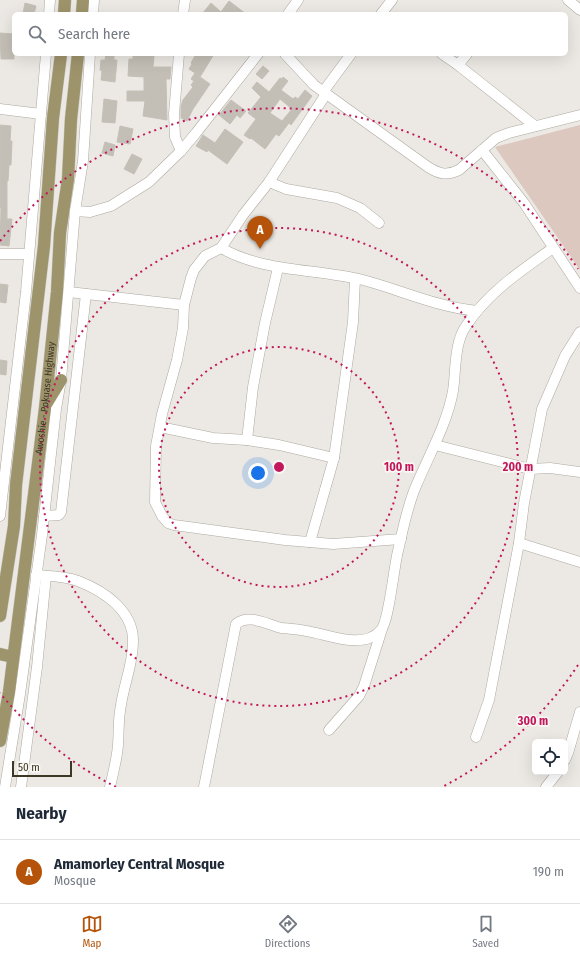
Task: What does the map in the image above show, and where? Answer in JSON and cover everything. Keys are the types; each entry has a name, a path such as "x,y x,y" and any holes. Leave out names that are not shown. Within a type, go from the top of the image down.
{"main road":[{"path":"64,12 65,0"},
{"path":"82,12 83,0"},
{"name":"Awoshie - Pokuase Highway","path":"0,616 14,526 16,485 44,246 53,118 61,56"},
{"name":"Awoshie - Pokuase Highway","path":"0,741 9,692 45,408 57,292 60,233 68,178 71,119 78,56"},
{"path":"45,408 61,380"},
{"path":"0,654 13,657"}],"street":[{"path":"49,12 50,0"},
{"path":"93,12 94,0"},
{"path":"183,12 185,0"},
{"path":"289,12 298,0"},
{"path":"386,12 392,0"},
{"path":"568,0 580,10"},
{"path":"0,516 2,480 26,292 46,56"},
{"path":"5,787 19,704 44,516 56,409 61,380 75,211 83,161 90,56"},
{"path":"179,56 174,114 175,137 181,151"},
{"path":"75,211 90,212 111,206 148,182 181,151 256,56"},
{"path":"287,56 305,77 324,93 440,174 452,173 460,170 496,138 534,126 580,115"},
{"path":"349,56 269,182 243,215 221,248 205,256 194,270 184,305 183,328 177,360 162,414 156,446 155,502 158,511 168,523 202,529 333,544 401,539"},
{"path":"445,56 534,126"},
{"path":"458,65 465,56"},
{"path":"0,109 42,114"},
{"path":"482,150 520,198 580,288"},
{"path":"269,182 286,189 336,198 360,208 379,223"},
{"path":"221,248 249,261 278,268 356,279 433,302 477,311"},
{"path":"328,730 359,696 364,686 386,616 396,557 415,488 435,445 453,392 458,347 464,327 477,311 514,276 553,248"},
{"path":"0,254 28,254"},
{"path":"247,440 253,387 265,323 278,268"},
{"path":"310,542 334,458 353,322 356,279"},
{"path":"69,292 184,305"},
{"path":"44,516 59,515 61,512 86,294"},
{"path":"476,737 489,700 519,543 524,503 542,409 565,356 580,332"},
{"path":"160,427 213,438 247,440 279,445 334,458"},
{"path":"435,445 530,469 550,468 580,472"},
{"path":"519,543 580,562"},
{"path":"36,575 77,580 107,595 118,606 132,626 133,642 130,665 121,705 118,727 118,745 110,787"},
{"path":"21,787 32,708 46,576"},
{"path":"31,610 43,612"},
{"path":"204,787 236,624 244,619 253,619 282,628 307,631 352,641 372,637 382,629"},
{"path":"19,704 32,708"},
{"path":"568,753 580,712"},
{"path":"546,787 556,775"}],"shaded area":[{"path":"580,125 580,270 495,147"}],"building":[{"path":"229,1 243,12 221,12"},
{"path":"25,3 36,6 34,12 23,12"},
{"path":"211,3 221,12 204,12"},
{"path":"0,33 12,34 12,56 14,56 14,59 1,59"},
{"path":"106,56 114,56 114,60 117,60 115,82 101,80 101,60 105,60"},
{"path":"133,56 154,56 153,67 171,67 170,79 166,79 167,120 143,116 145,101 127,101 127,91 144,91 144,77 128,76 129,59 133,59"},
{"path":"195,56 213,56 200,77 210,84 193,109 187,121 181,118 181,106 183,100 193,87 191,85 194,81 191,79 195,73 189,69 192,64 191,63"},
{"path":"263,66 269,71 262,79 256,74"},
{"path":"283,77 288,81 281,90 293,99 295,97 298,99 305,90 312,96 291,125 289,123 279,136 276,134 265,149 251,138 250,139 244,135 256,119 248,113 261,97 252,88 257,82 269,92 280,78 282,79","holes":["280,99 292,109 282,121 270,113"]},
{"path":"104,99 117,101 115,123 102,122"},
{"path":"231,100 246,111 240,118 237,115 230,124 219,115"},
{"path":"0,125 11,126 11,165 9,165 7,181 7,219 12,219 9,246 0,245"},
{"path":"120,126 133,129 130,144 117,142"},
{"path":"225,129 243,142 227,164 208,150 207,152 196,146 203,135 215,143"},
{"path":"105,142 115,145 113,156 102,153"},
{"path":"132,154 142,159 134,174 124,169"},
{"path":"0,284 8,285 6,303 0,302"},
{"path":"0,360 7,361 6,375 0,374"}],"place":[{"name":"Amamorley Central Mosque","path":"260,249"}]}
